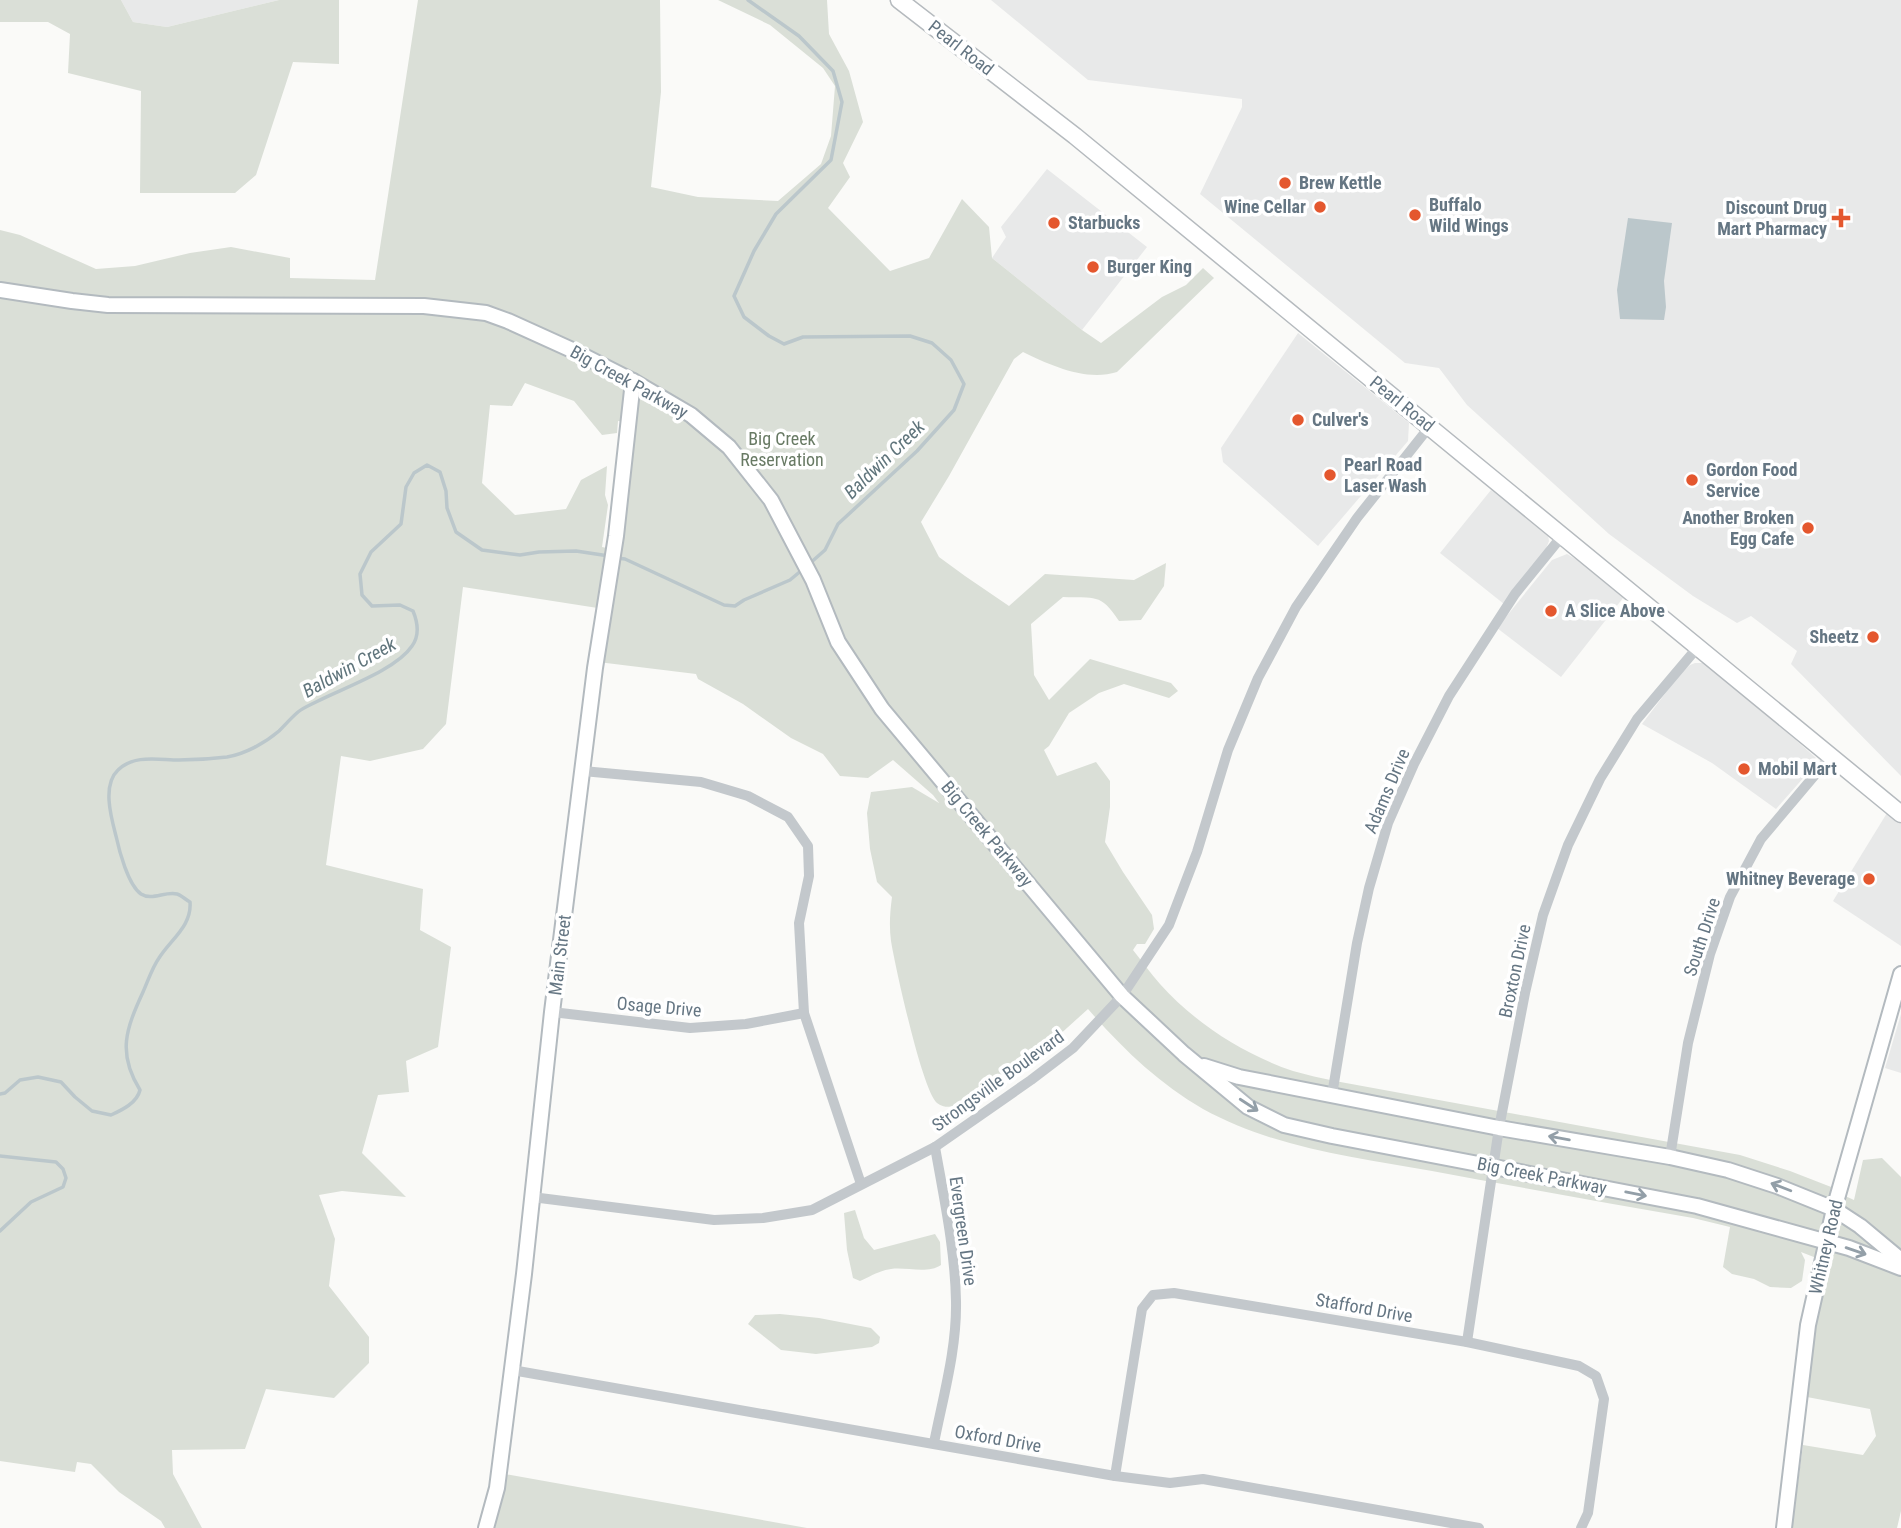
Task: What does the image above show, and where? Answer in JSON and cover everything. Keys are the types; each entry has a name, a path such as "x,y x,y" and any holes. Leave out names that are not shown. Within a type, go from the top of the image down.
{"main road":[{"name":"Pearl Road","path":"899,0 1075,136 1901,814"}],"street":[{"name":"Big Creek Parkway","path":"0,290 108,304 424,306 463,310 486,313 508,321 572,350 691,415 729,447 771,500 813,580 838,642 882,709 1122,996 1248,1107 1284,1125 1332,1136 1697,1206 1826,1241 1901,1268"},
{"name":"Main Street","path":"486,1528 497,1488 552,1012 595,668 616,536 633,382"},
{"name":"Strongsville Boulevard","path":"532,1198 714,1220 812,1210 935,1147 1073,1048 1122,996 1169,925 1197,852 1228,750 1258,678 1296,607 1357,518 1430,426"},
{"name":"Adams Drive","path":"1332,1095 1357,943 1369,888 1388,823 1414,764 1449,696 1516,594 1562,536"},
{"name":"Broxton Drive","path":"1466,1342 1499,1128 1543,915 1568,845 1600,779 1637,719 1697,648"},
{"name":"South Drive","path":"1670,1157 1688,1043 1710,954 1730,897 1762,839 1831,756"},
{"path":"583,771 701,782 748,796 788,817 808,846 809,876 799,923 804,1013 861,1184"},
{"name":"Whitney Road","path":"1784,1528 1808,1325 1834,1209 1901,974"},
{"name":"Osage Drive","path":"552,1012 690,1028 746,1024 804,1013"},
{"name":"Big Creek Parkway","path":"1196,1063 1239,1077 1728,1170 1834,1209 1860,1226 1901,1260"},
{"name":"Evergreen Drive","path":"933,1443 952,1354 956,1303 954,1257 935,1147"},
{"name":"Stafford Drive","path":"1115,1476 1142,1309 1153,1295 1174,1293 1466,1342 1579,1366 1596,1377 1604,1399 1588,1513 1581,1528"},
{"name":"Oxford Drive","path":"512,1370 1115,1476 1170,1483 1203,1479 1479,1528"}],"shaded area":[{"path":"121,0 279,0 167,27 133,22"},
{"path":"991,0 1901,0 1901,776 1791,664 1797,651 1751,616 1737,623 1693,596 1609,534 1467,405 1439,368 1405,363 1200,194 1242,107 1242,99 1088,80"},
{"path":"1047,169 1147,247 1082,330 992,258 1006,237 1001,227"},
{"path":"1628,218 1672,223 1664,281 1664,320 1620,319 1617,290"},
{"path":"1298,333 1409,423 1408,441 1318,546 1223,462 1221,448"},
{"path":"1491,490 1548,535 1549,541 1545,551 1504,604 1440,553"},
{"path":"1567,554 1623,598 1561,677 1497,628 1552,560"},
{"path":"1695,663 1703,663 1752,701 1816,758 1805,776 1776,809 1712,763 1642,724 1680,674"},
{"path":"1887,813 1901,824 1901,946 1833,901"},
{"path":"1901,1014 1901,1073 1885,1068"}],"green space":[{"path":"0,0 121,0 133,22 167,27 279,0 339,0 339,64 293,62 256,175 235,193 140,193 141,91 68,73 70,34 48,22 0,22"},
{"name":"Big Creek Reservation","path":"418,0 660,0 661,92 651,187 698,197 778,201 821,164 831,136 835,86 823,68 770,25 718,0 827,0 829,34 849,71 863,122 843,163 850,177 828,208 890,271 929,258 962,199 989,227 992,258 1101,343 1162,297 1186,285 1203,268 1214,278 1117,372 1093,375 1068,371 1023,352 1014,359 921,522 939,557 1009,606 1045,574 1134,580 1166,563 1164,586 1141,620 1119,621 1107,605 1096,599 1063,597 1031,624 1034,675 1049,700 1090,659 1171,683 1178,691 1169,698 1124,684 1099,693 1069,713 1044,750 1057,776 1096,762 1110,781 1110,807 1105,842 1152,915 1154,929 1145,944 1137,944 1133,950 1160,984 1204,1024 1256,1056 1293,1071 1740,1155 1844,1192 1843,1195 1854,1200 1863,1160 1882,1158 1901,1177 1901,1511 1897,1528 1792,1528 1803,1445 1863,1455 1876,1436 1870,1409 1807,1397 1808,1388 1801,1386 1824,1261 1801,1252 1805,1260 1802,1281 1791,1288 1770,1287 1754,1279 1732,1274 1723,1267 1730,1227 1693,1218 1344,1156 1258,1133 1203,1109 1171,1088 1127,1051 1088,1009 1057,1037 1013,1070 957,1106 939,1105 924,1076 910,1026 891,941 892,897 877,882 870,849 867,813 871,792 912,787 939,803 933,795 893,760 868,778 840,776 823,754 791,738 743,704 698,679 696,674 598,662 604,609 463,587 446,724 423,749 370,761 341,756 326,865 423,889 420,930 451,947 438,1047 406,1061 409,1092 378,1095 362,1153 406,1197 342,1191 319,1195 335,1239 329,1286 369,1337 369,1363 334,1398 266,1389 245,1449 172,1450 173,1474 202,1528 165,1528 161,1521 119,1492 91,1464 77,1462 75,1472 0,1461 0,230 20,235 96,269 135,266 231,247 290,258 290,278 375,280","holes":["525,383 574,401 602,435 617,433 618,421 628,422 612,549 602,547 608,505 605,495 607,466 581,480 566,509 515,515 482,483 490,405 512,406"]},
{"path":"855,1210 864,1238 874,1250 935,1234 940,1242 941,1265 924,1270 887,1270 860,1281 853,1278 847,1250 844,1213"},
{"path":"780,1314 871,1328 880,1337 879,1343 872,1347 816,1354 781,1350 748,1324 755,1315"},
{"path":"499,1473 807,1528 493,1528"}],"waterway":[{"name":"Baldwin Creek","path":"748,0 799,36 833,71 842,102 831,160 776,214 754,251 734,296 744,317 784,344 803,337 910,336 932,343 951,360 964,384 954,410 917,451 838,524 825,550 808,565"},
{"name":"Baldwin Creek","path":"0,1094 20,1080 38,1077 61,1082 92,1111 111,1115 136,1099 140,1090 128,1064 126,1052 129,1030 154,966 188,918 190,902 177,894 145,896 132,883 122,858 110,811 109,792 113,776 124,765 139,760 209,759 248,751 279,731 302,709 382,671 404,655 415,642 417,633 413,611 400,605 372,606 362,595 360,574 371,552 401,524 406,487 414,473 427,465 440,472 446,491 447,508 456,532 482,550 520,555 576,551 609,556"},
{"name":"Baldwin Creek","path":"617,558 625,559 724,605 735,606 790,580 802,570"},
{"name":"Baldwin Creek","path":"0,1156 56,1162 63,1169 66,1178 63,1187 31,1202 0,1231"}],"place":[{"name":"Brew Kettle","path":"1285,183"},
{"name":"Wine Cellar","path":"1320,207"},
{"name":"Buffalo Wild Wings","path":"1415,215"},
{"name":"Discount Drug Mart Pharmacy","path":"1841,218"},
{"name":"Starbucks","path":"1054,223"},
{"name":"Burger King","path":"1093,267"},
{"name":"Culver's","path":"1298,420"},
{"name":"Pearl Road Laser Wash","path":"1330,475"},
{"name":"Gordon Food Service","path":"1692,480"},
{"name":"Another Broken Egg Cafe","path":"1808,528"},
{"name":"A Slice Above","path":"1551,611"},
{"name":"Sheetz","path":"1873,637"},
{"name":"Mobil Mart","path":"1744,769"},
{"name":"Whitney Beverage","path":"1869,879"}]}
